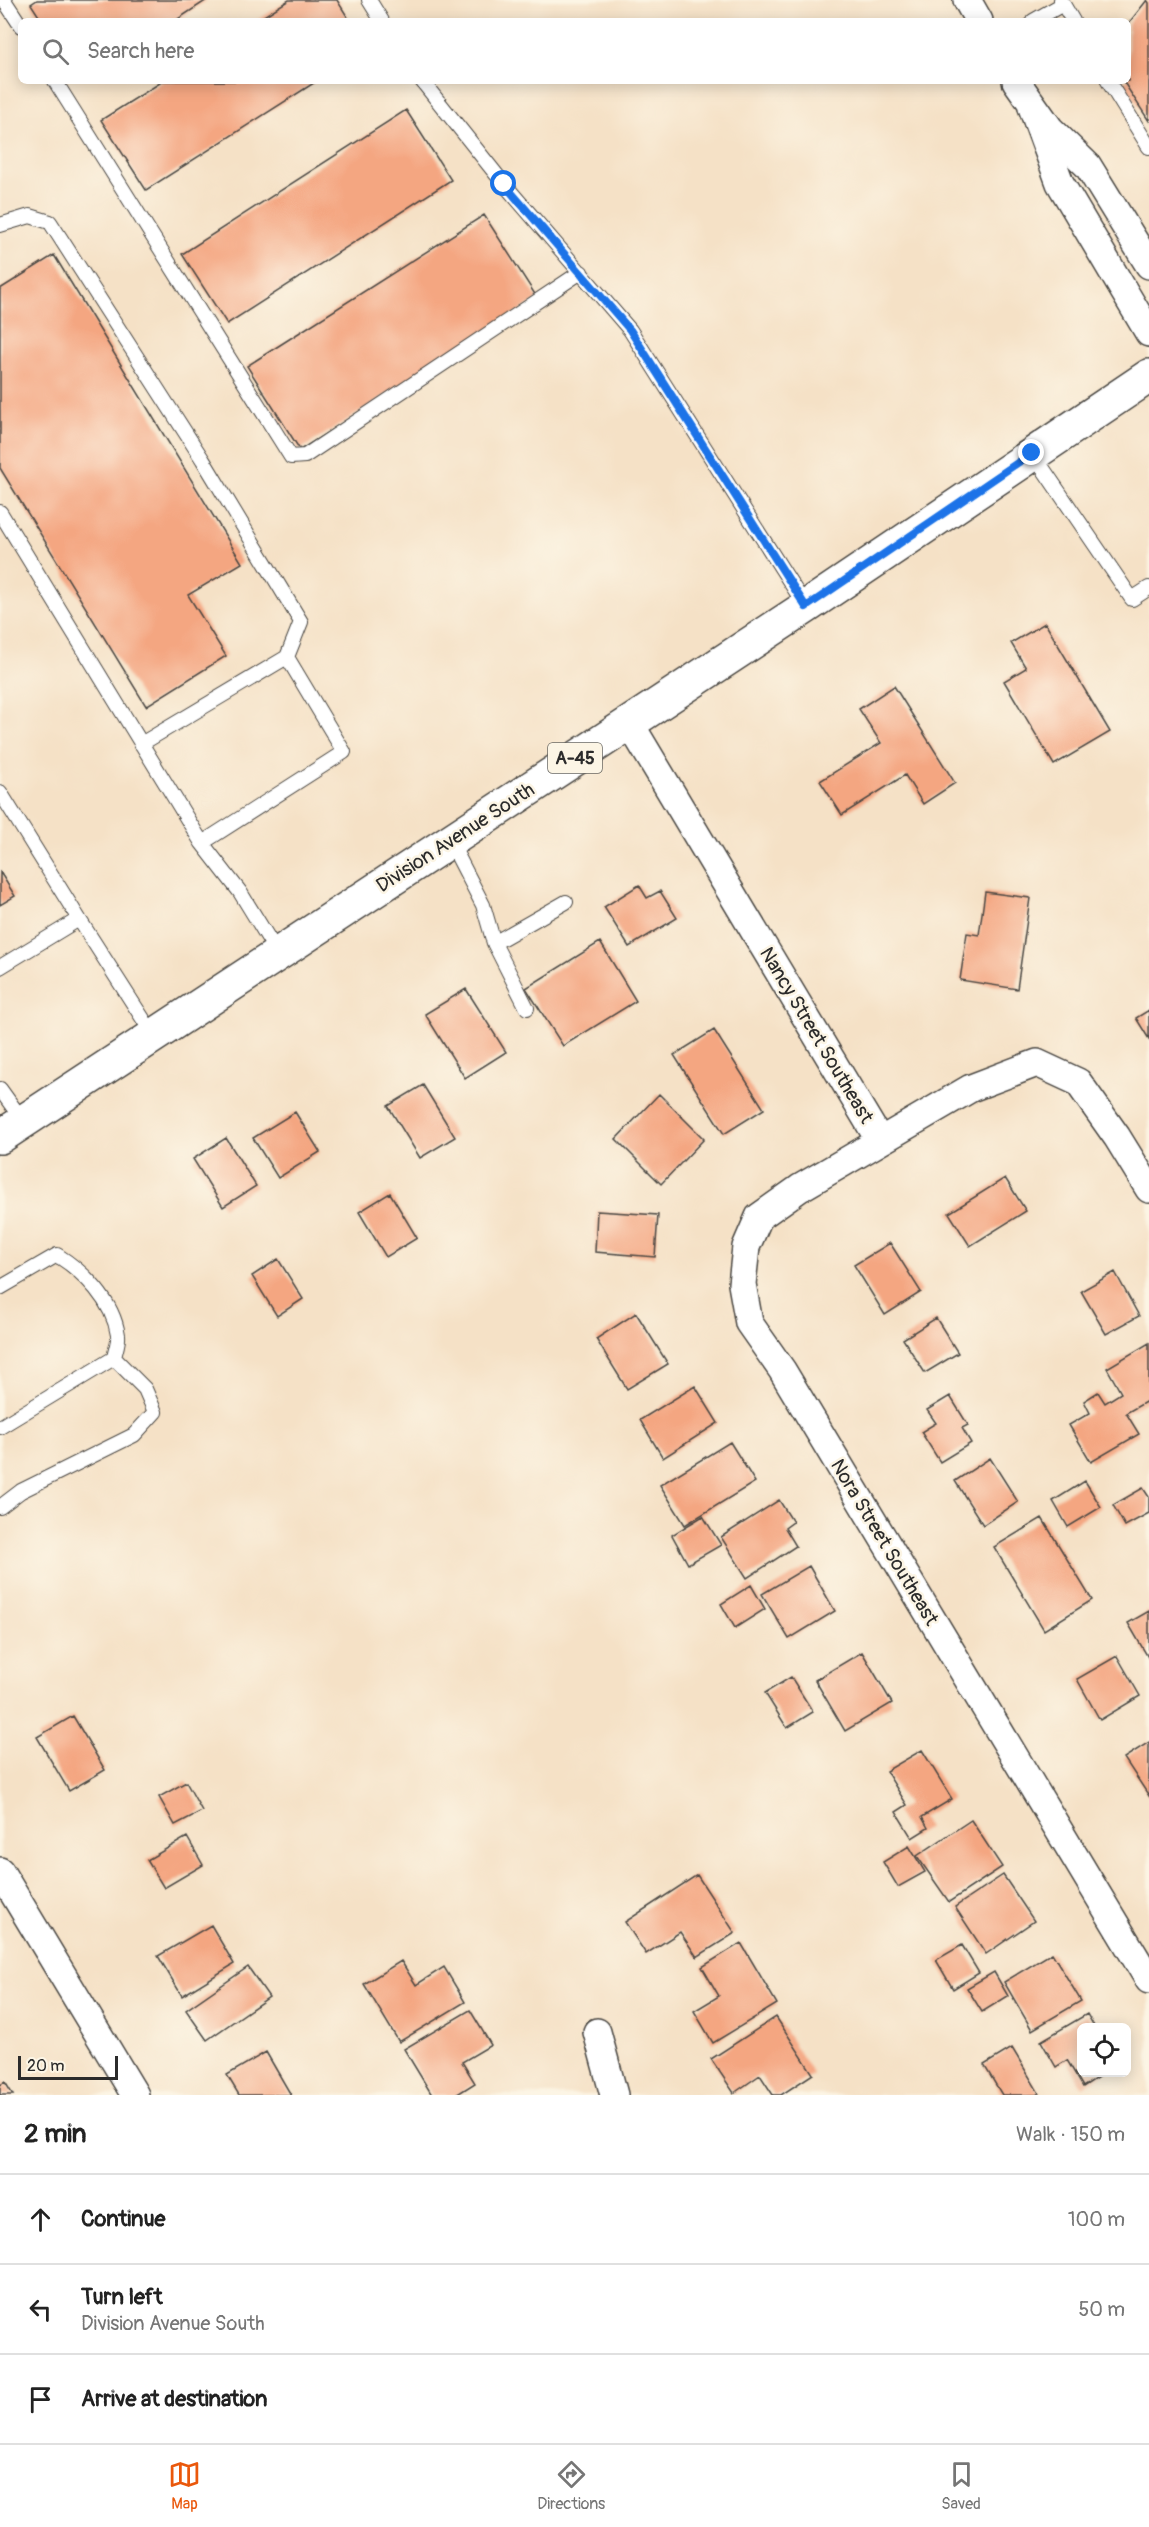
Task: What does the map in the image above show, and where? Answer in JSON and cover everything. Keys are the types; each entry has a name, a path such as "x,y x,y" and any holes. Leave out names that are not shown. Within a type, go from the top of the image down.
{"main road":[{"name":"Division Avenue South","path":"12,1130 806,607 1149,376"}],"street":[{"path":"967,0 978,18"},
{"path":"1018,84 1050,129 1088,166 1149,265"},
{"path":"1032,106 1060,183 1149,333"},
{"name":"Nancy Street Southeast","path":"629,723 880,1141 971,1088 1037,1063 1078,1082 1149,1189"},
{"name":"Nora Street Southeast","path":"880,1141 800,1188 759,1217 746,1247 742,1284 749,1323 788,1380 1149,1980"},
{"path":"0,1871 135,2095"},
{"path":"597,2032 614,2095"}],"lane":[{"path":"4,0 18,21"},
{"path":"369,0 380,18"},
{"path":"1038,18 1062,2 1071,18"},
{"path":"57,84 291,457 305,456 581,272"},
{"path":"425,84 504,184 630,330 806,607"},
{"path":"1110,84 1149,147"},
{"path":"0,225 30,216 50,222 203,460 301,622 287,657 141,744"},
{"path":"1032,453 1132,599 1149,588"},
{"path":"0,512 202,843 240,892 278,954"},
{"path":"202,843 344,752 287,657"},
{"path":"0,792 154,1036"},
{"path":"450,841 483,905 494,943 527,1008"},
{"path":"494,943 566,902"},
{"path":"0,967 79,919"},
{"path":"0,1089 12,1130"},
{"path":"0,1288 57,1255 78,1269 108,1306 118,1336 114,1359 0,1427"},
{"path":"0,1507 21,1491 134,1435 155,1412 145,1389 114,1359"}],"building":[{"path":"37,0 207,0 180,18 40,18 31,4"},
{"path":"289,0 337,0 348,18 261,18"},
{"path":"1147,0 1149,3 1149,121 1125,84 1131,84 1131,20"},
{"path":"158,84 312,84 146,190 101,120"},
{"path":"406,110 451,180 227,324 182,254"},
{"path":"484,215 538,299 300,450 247,366"},
{"path":"54,255 242,563 188,595 226,656 146,706 0,468 0,289"},
{"path":"1045,623 1110,732 1054,765 1004,681 1026,668 1011,643"},
{"path":"894,686 955,783 923,804 905,775 842,815 820,781 881,743 859,709"},
{"path":"0,872 15,896 0,905"},
{"path":"639,885 647,898 660,891 677,918 629,947 604,907"},
{"path":"985,892 1030,898 1017,989 960,980 967,933 979,935"},
{"path":"600,942 636,1001 563,1046 526,988"},
{"path":"466,989 506,1052 465,1078 425,1014"},
{"path":"1149,1010 1149,1039 1136,1018"},
{"path":"714,1030 764,1109 724,1134 674,1055"},
{"path":"423,1085 455,1137 420,1158 388,1106"},
{"path":"659,1094 704,1139 661,1184 616,1139"},
{"path":"295,1112 320,1152 278,1178 253,1138"},
{"path":"226,1138 256,1186 223,1207 193,1159"},
{"path":"1005,1178 1026,1211 970,1246 949,1213"},
{"path":"390,1193 417,1238 386,1257 359,1212"},
{"path":"597,1211 658,1215 655,1257 595,1252"},
{"path":"890,1243 921,1292 885,1315 854,1265"},
{"path":"278,1259 303,1299 277,1316 252,1276"},
{"path":"1115,1272 1139,1316 1106,1334 1081,1291"},
{"path":"636,1313 668,1364 627,1389 596,1339"},
{"path":"936,1318 958,1353 925,1373 903,1339"},
{"path":"1149,1343 1149,1400 1126,1413 1139,1434 1091,1462 1069,1425 1090,1413 1084,1401 1098,1392 1105,1403 1121,1393 1107,1368"},
{"path":"695,1386 718,1423 663,1458 640,1420"},
{"path":"950,1396 968,1425 962,1428 971,1443 940,1462 921,1432 936,1423 927,1410"},
{"path":"730,1442 755,1482 685,1525 660,1485"},
{"path":"990,1458 1018,1502 983,1525 955,1481"},
{"path":"1085,1481 1101,1507 1068,1527 1053,1501"},
{"path":"1143,1488 1149,1497 1149,1513 1125,1526 1113,1505"},
{"path":"779,1500 793,1522 785,1528 796,1546 747,1578 721,1537"},
{"path":"703,1516 721,1545 688,1564 672,1535"},
{"path":"1042,1518 1092,1600 1044,1630 994,1547"},
{"path":"809,1566 835,1611 789,1639 762,1594"},
{"path":"751,1585 765,1609 735,1628 721,1604"},
{"path":"1149,1611 1149,1659 1128,1623"},
{"path":"862,1652 892,1703 845,1731 815,1680"},
{"path":"1117,1656 1140,1696 1100,1720 1077,1679"},
{"path":"791,1677 813,1712 787,1728 765,1693"},
{"path":"73,1716 105,1770 69,1791 37,1737"},
{"path":"1149,1742 1149,1796 1124,1758"},
{"path":"922,1750 952,1799 922,1817 928,1828 912,1838 896,1812 907,1805 886,1771"},
{"path":"186,1782 202,1811 175,1825 159,1797"},
{"path":"971,1820 1002,1867 949,1902 917,1856"},
{"path":"187,1837 203,1865 164,1888 147,1860"},
{"path":"909,1846 925,1872 898,1887 883,1862"},
{"path":"697,1875 735,1933 697,1957 680,1932 646,1954 625,1922"},
{"path":"1003,1875 1034,1921 986,1954 955,1907"},
{"path":"211,1925 234,1964 182,1996 158,1956"},
{"path":"741,1943 777,2004 713,2043 694,2011 719,1996 702,1967"},
{"path":"962,1945 979,1973 953,1989 936,1960"},
{"path":"1052,1953 1081,2001 1032,2030 1004,1982"},
{"path":"401,1961 416,1985 444,1967 465,2002 399,2042 364,1984"},
{"path":"248,1967 269,1997 207,2040 186,2010"},
{"path":"994,1972 1008,1996 982,2012 967,1988"},
{"path":"470,2010 491,2045 462,2062 475,2083 456,2095 432,2095 404,2049"},
{"path":"1087,2014 1092,2023 1077,2023 1077,2077 1067,2060 1056,2067 1041,2041"},
{"path":"776,2017 813,2074 781,2095 773,2095 760,2075 734,2093 711,2059"},
{"path":"1012,2048 1039,2093 1036,2095 1002,2095 984,2065"},
{"path":"266,2052 291,2095 239,2095 227,2075"},
{"path":"1077,2077 1098,2077 1083,2087"},
{"path":"5,2082 13,2095 0,2095 0,2085"}],"route":[{"path":"504,184 610,304 630,330 806,607 1032,453"}]}
